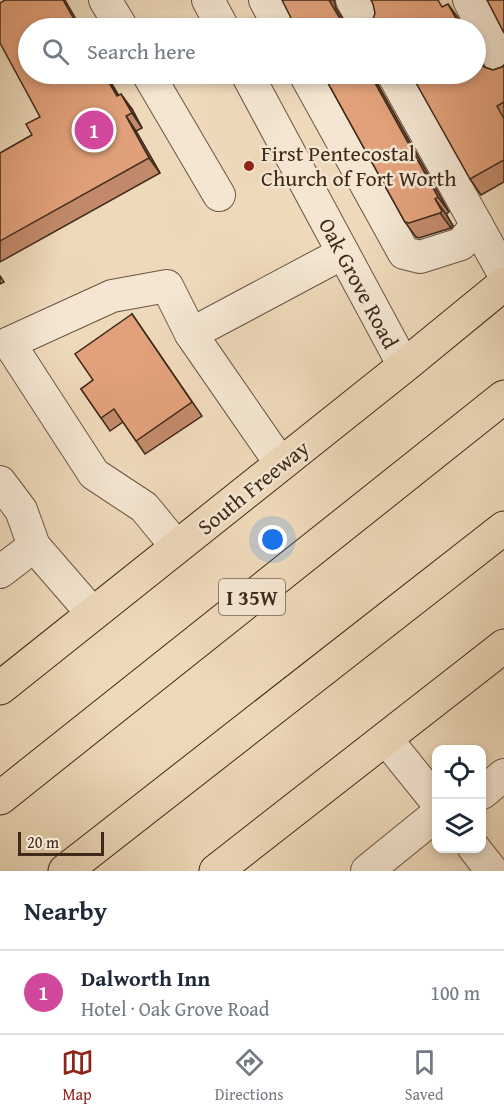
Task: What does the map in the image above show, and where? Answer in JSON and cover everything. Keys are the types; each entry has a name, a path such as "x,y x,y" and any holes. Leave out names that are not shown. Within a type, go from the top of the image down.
{"main road":[{"name":"South Freeway","path":"0,688 504,284"},
{"name":"I 35W","path":"0,798 504,397"},
{"path":"65,871 504,528"},
{"path":"216,871 504,646"}],"street":[{"path":"105,0 116,18"},
{"path":"208,0 218,18"},
{"path":"264,0 274,18"},
{"path":"352,0 362,18"},
{"path":"469,0 478,18"},
{"path":"486,33 504,67"},
{"path":"154,84 219,195"},
{"name":"Oak Grove Road","path":"252,84 404,366"},
{"path":"311,84 404,253 420,257 461,244 477,225"},
{"path":"399,84 504,274"},
{"path":"191,334 343,253"},
{"path":"177,547 144,507 94,474 5,345 112,296 167,286 191,334 281,464"},
{"path":"0,482 21,510 34,546 93,614"},
{"path":"0,572 34,546"},
{"path":"386,739 434,799"},
{"path":"486,790 504,775"},
{"path":"367,871 432,818"},
{"path":"477,853 492,871"}],"building":[{"path":"5,0 63,0 73,18 18,18 18,76 0,43 0,3"},
{"path":"282,0 329,0 340,18 291,18"},
{"path":"371,0 438,0 442,7 448,4 456,18 373,18 375,13"},
{"path":"487,0 504,0 504,33"},
{"path":"504,65 504,102 497,106 504,119 504,160 470,179 417,84 486,84 486,68 493,70"},
{"path":"22,84 110,84 117,96 121,94 132,113 126,116 149,158 0,241 0,153 32,135 26,124 40,117"},
{"path":"329,84 376,84 438,197 435,199 442,211 409,223 405,222"},
{"path":"132,314 192,402 136,441 114,409 101,418 81,389 93,380 75,354"}],"place":[{"name":"Dalworth Inn","path":"94,130"},
{"name":"First Pentecostal Church of Fort Worth","path":"249,166"}]}
